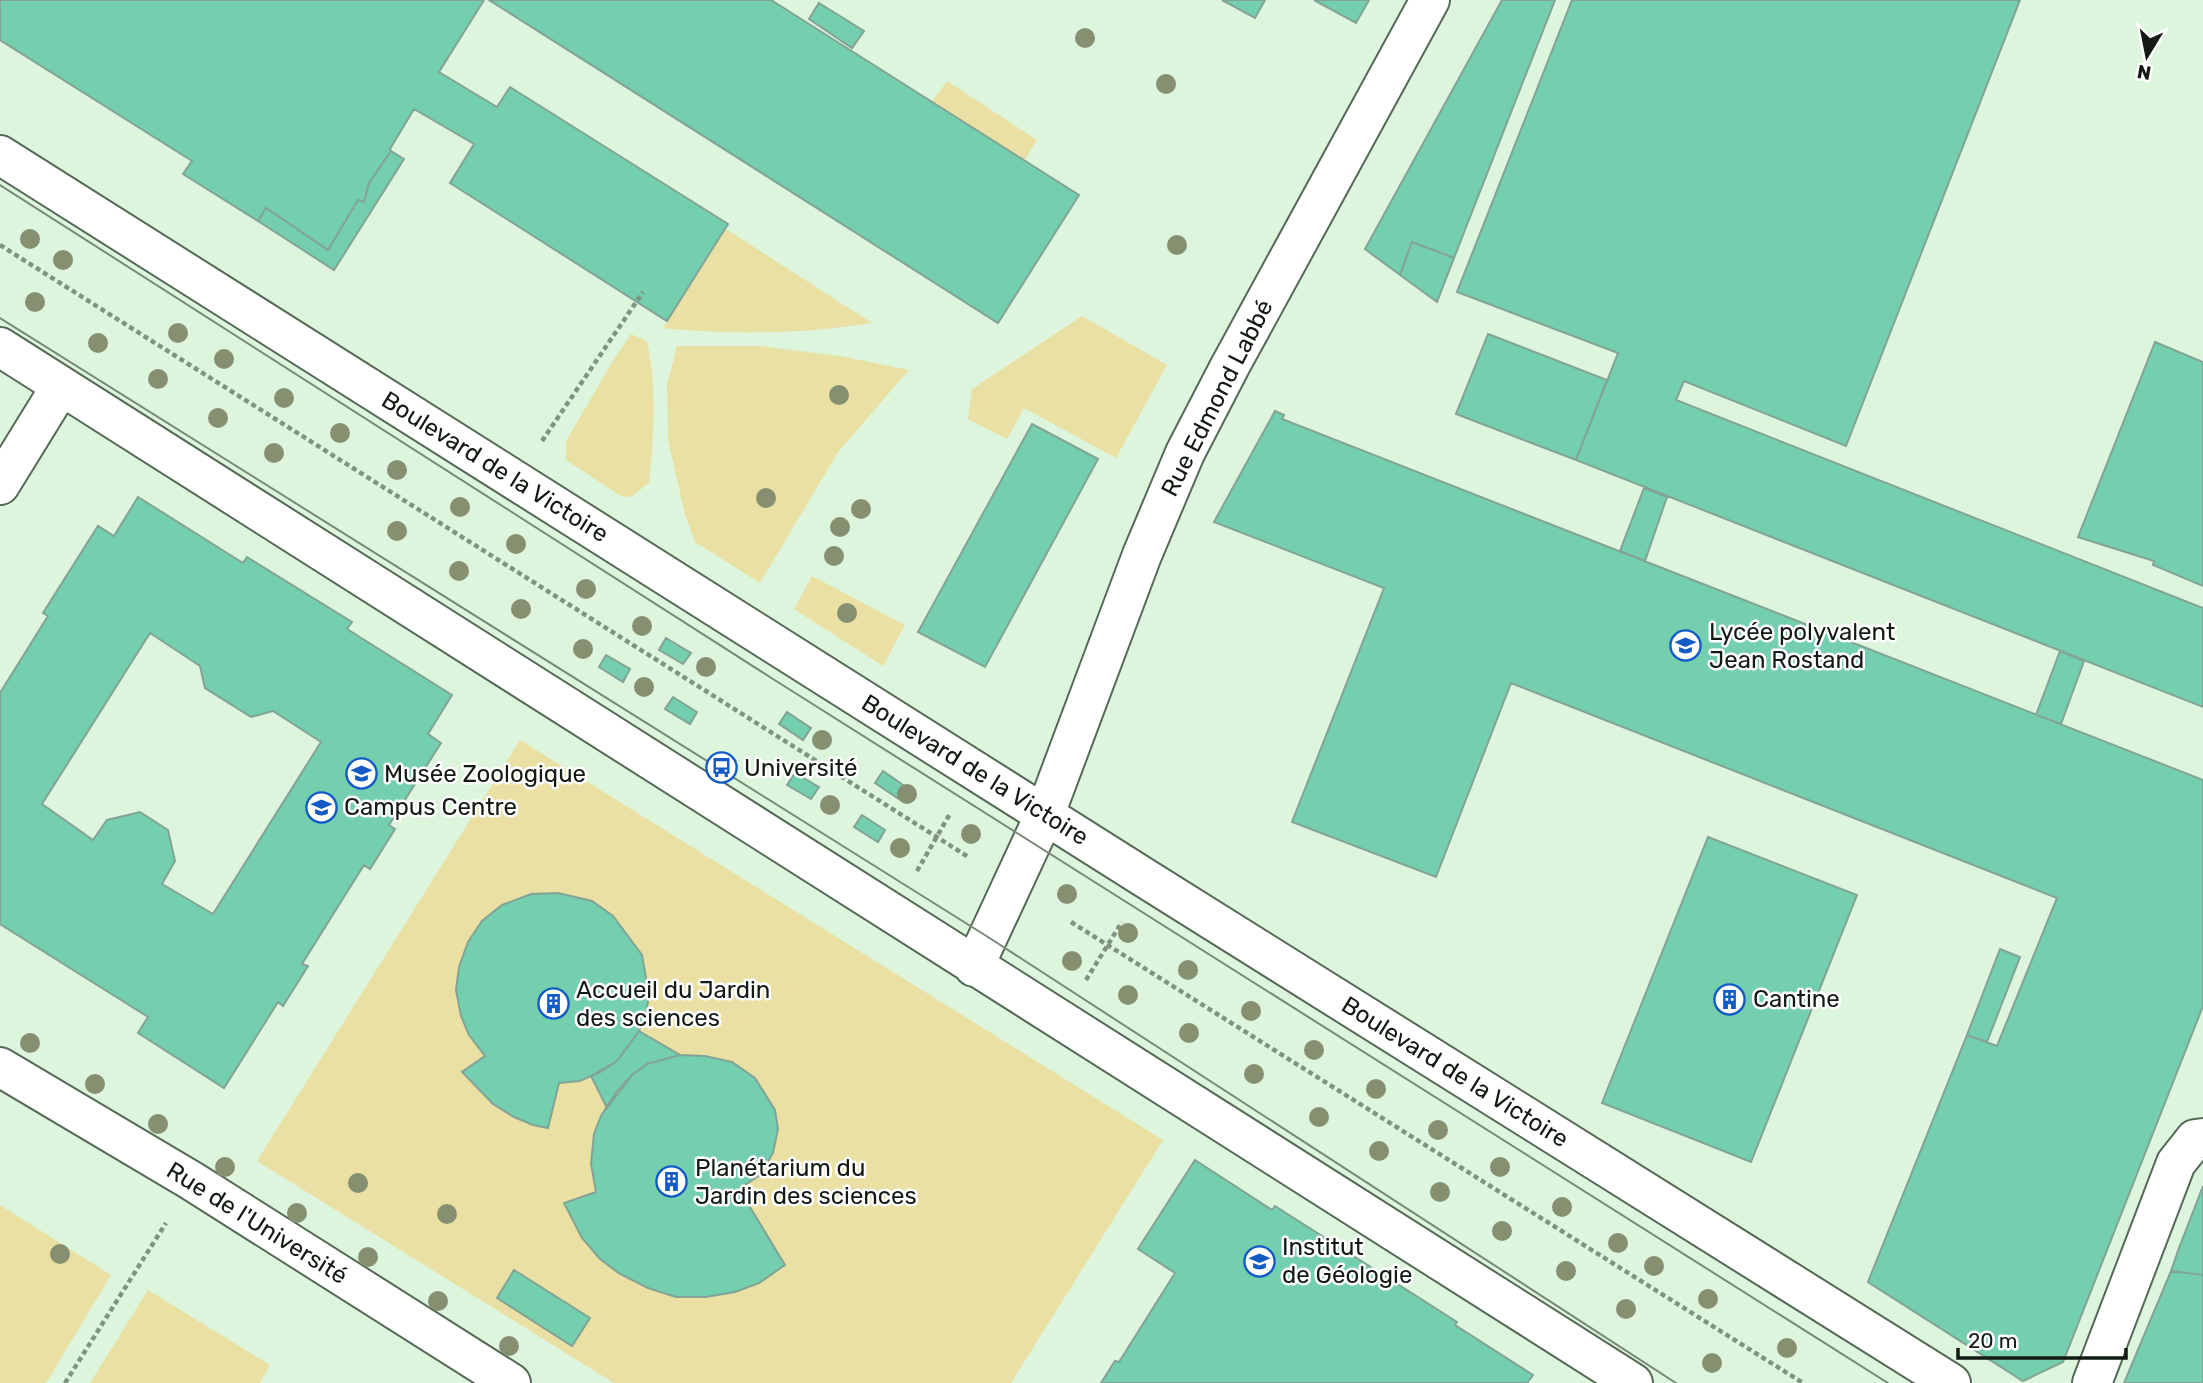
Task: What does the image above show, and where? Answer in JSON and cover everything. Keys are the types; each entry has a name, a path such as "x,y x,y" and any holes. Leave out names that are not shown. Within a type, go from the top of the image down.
{"street":[{"name":"Rue Edmond Labbé","path":"974,967 1045,814 1142,555 1185,453 1430,0"},
{"name":"Boulevard de la Victoire","path":"0,155 1951,1383"},
{"path":"0,347 1633,1383"},
{"path":"0,485 61,386"},
{"name":"Rue de l'Université","path":"0,1068 192,1181 512,1383"},
{"path":"2092,1383 2176,1163 2195,1139 2203,1138"}],"path":[{"path":"0,245 971,859"},
{"path":"540,444 643,292"},
{"path":"892,914 976,769"},
{"path":"1060,1021 1148,880"},
{"path":"1071,922 1803,1383"},
{"path":"65,1383 192,1181"}],"shaded area":[{"path":"947,81 1037,140 1024,161 932,102"},
{"path":"726,229 872,323 768,332 663,328"},
{"path":"1082,316 1167,365 1116,458 1024,408 1007,439 968,419 972,389"},
{"path":"631,334 647,341 654,412 649,483 631,497 621,496 566,460 566,441"},
{"path":"677,346 760,346 840,356 909,370 838,452 760,583 695,542 685,515 668,439 667,385"},
{"path":"812,576 905,625 883,666 794,609"},
{"path":"520,740 1163,1140 1011,1383 614,1383 257,1161"},
{"path":"0,1205 111,1275 46,1383 0,1383"},
{"path":"148,1290 270,1365 260,1383 90,1383"}],"building":[{"path":"0,0 484,0 439,72 497,107 510,87 728,224 667,321 450,183 474,144 414,109 391,151 369,183 364,202 358,200 328,250 266,208 258,221 183,174 192,161 0,40"},
{"path":"489,0 771,0 1079,195 998,323"},
{"path":"1222,0 1265,0 1255,18"},
{"path":"1314,0 1369,0 1356,23"},
{"path":"1502,0 1555,0 1454,258 1412,242 1400,275 1365,249"},
{"path":"1572,0 2020,0 1846,446 1684,381 1676,400 2203,608 2203,707 1576,460 1618,353 1457,292"},
{"path":"819,3 864,31 852,48 809,19"},
{"path":"391,151 404,159 334,270 258,221 266,208 328,250 358,200 364,202 369,183"},
{"path":"1412,242 1454,258 1437,302 1400,275"},
{"path":"1488,334 1607,380 1576,460 1456,414"},
{"path":"2155,342 2203,362 2203,586 2153,565 2154,561 2078,537"},
{"path":"1275,411 1284,415 1282,419 2203,780 2203,1006 2063,1362 2023,1381 1868,1282 1967,1035 1997,1046 2057,898 1511,683 1436,877 1292,822 1384,588 1214,522"},
{"path":"1032,424 1098,459 985,667 918,632"},
{"path":"1644,488 1667,497 1645,561 1620,551"},
{"name":"Musée Zoologique","path":"138,497 243,563 247,557 352,622 347,629 452,695 428,734 441,743 389,825 395,829 370,869 364,865 302,964 308,966 283,1006 278,1002 224,1088 138,1033 148,1017 0,924 0,693 48,616 43,613 98,526 114,536","holes":["150,633 200,666 205,688 251,717 273,711 321,742 213,914 162,884 175,861 168,830 140,812 107,820 93,840 42,804"]},
{"path":"666,638 691,653 683,664 659,650"},
{"path":"2060,651 2084,661 2061,724 2036,715"},
{"path":"606,655 630,669 623,682 599,667"},
{"path":"673,697 697,712 690,724 665,709"},
{"path":"787,712 811,728 803,740 779,724"},
{"path":"883,771 906,787 899,799 875,783"},
{"path":"795,773 819,787 811,799 787,785"},
{"path":"862,815 885,830 878,842 854,827"},
{"name":"Cantine","path":"1708,837 1857,895 1751,1162 1602,1103"},
{"name":"Accueil du Jardin des sciences","path":"558,893 592,901 613,916 642,955 649,995 646,1014 639,1031 617,1061 580,1081 559,1083 548,1128 514,1117 493,1104 462,1072 485,1056 469,1035 461,1016 456,990 459,967 468,942 482,921 502,905 531,894"},
{"path":"2000,949 2020,957 1987,1042 1967,1035"},
{"path":"639,1031 680,1055 647,1064 632,1075 607,1108 591,1076 617,1061"},
{"name":"Planétarium du Jardin des sciences","path":"680,1055 705,1056 732,1062 755,1078 775,1110 778,1129 773,1153 760,1175 739,1189 785,1265 759,1283 735,1292 706,1297 676,1297 648,1288 620,1274 600,1259 582,1238 564,1203 596,1192 591,1164 594,1134 601,1116 617,1091 647,1064"},
{"name":"Institut de Géologie","path":"1195,1160 1272,1210 1275,1206 1457,1322 1455,1325 1533,1375 1527,1383 1101,1383 1115,1361 1119,1362 1175,1273 1138,1249"},
{"path":"2203,1186 2203,1275 2171,1271 2179,1248"},
{"path":"514,1270 590,1318 572,1346 497,1298"},
{"path":"2171,1271 2203,1275 2203,1383 2124,1383"}],"tram line":[{"path":"0,185 773,679 1888,1383"},
{"path":"0,318 988,937 1676,1383"}],"place":[{"name":"Lycée polyvalent Jean Rostand","path":"1686,646"},
{"name":"Université","path":"721,768"},
{"name":"Musée Zoologique","path":"361,774"},
{"name":"Campus Centre","path":"321,807"},
{"name":"Cantine","path":"1730,999"},
{"name":"Accueil du Jardin des sciences","path":"553,1004"},
{"name":"Planétarium du Jardin des sciences","path":"672,1182"},
{"name":"Institut de Géologie","path":"1259,1261"}]}
